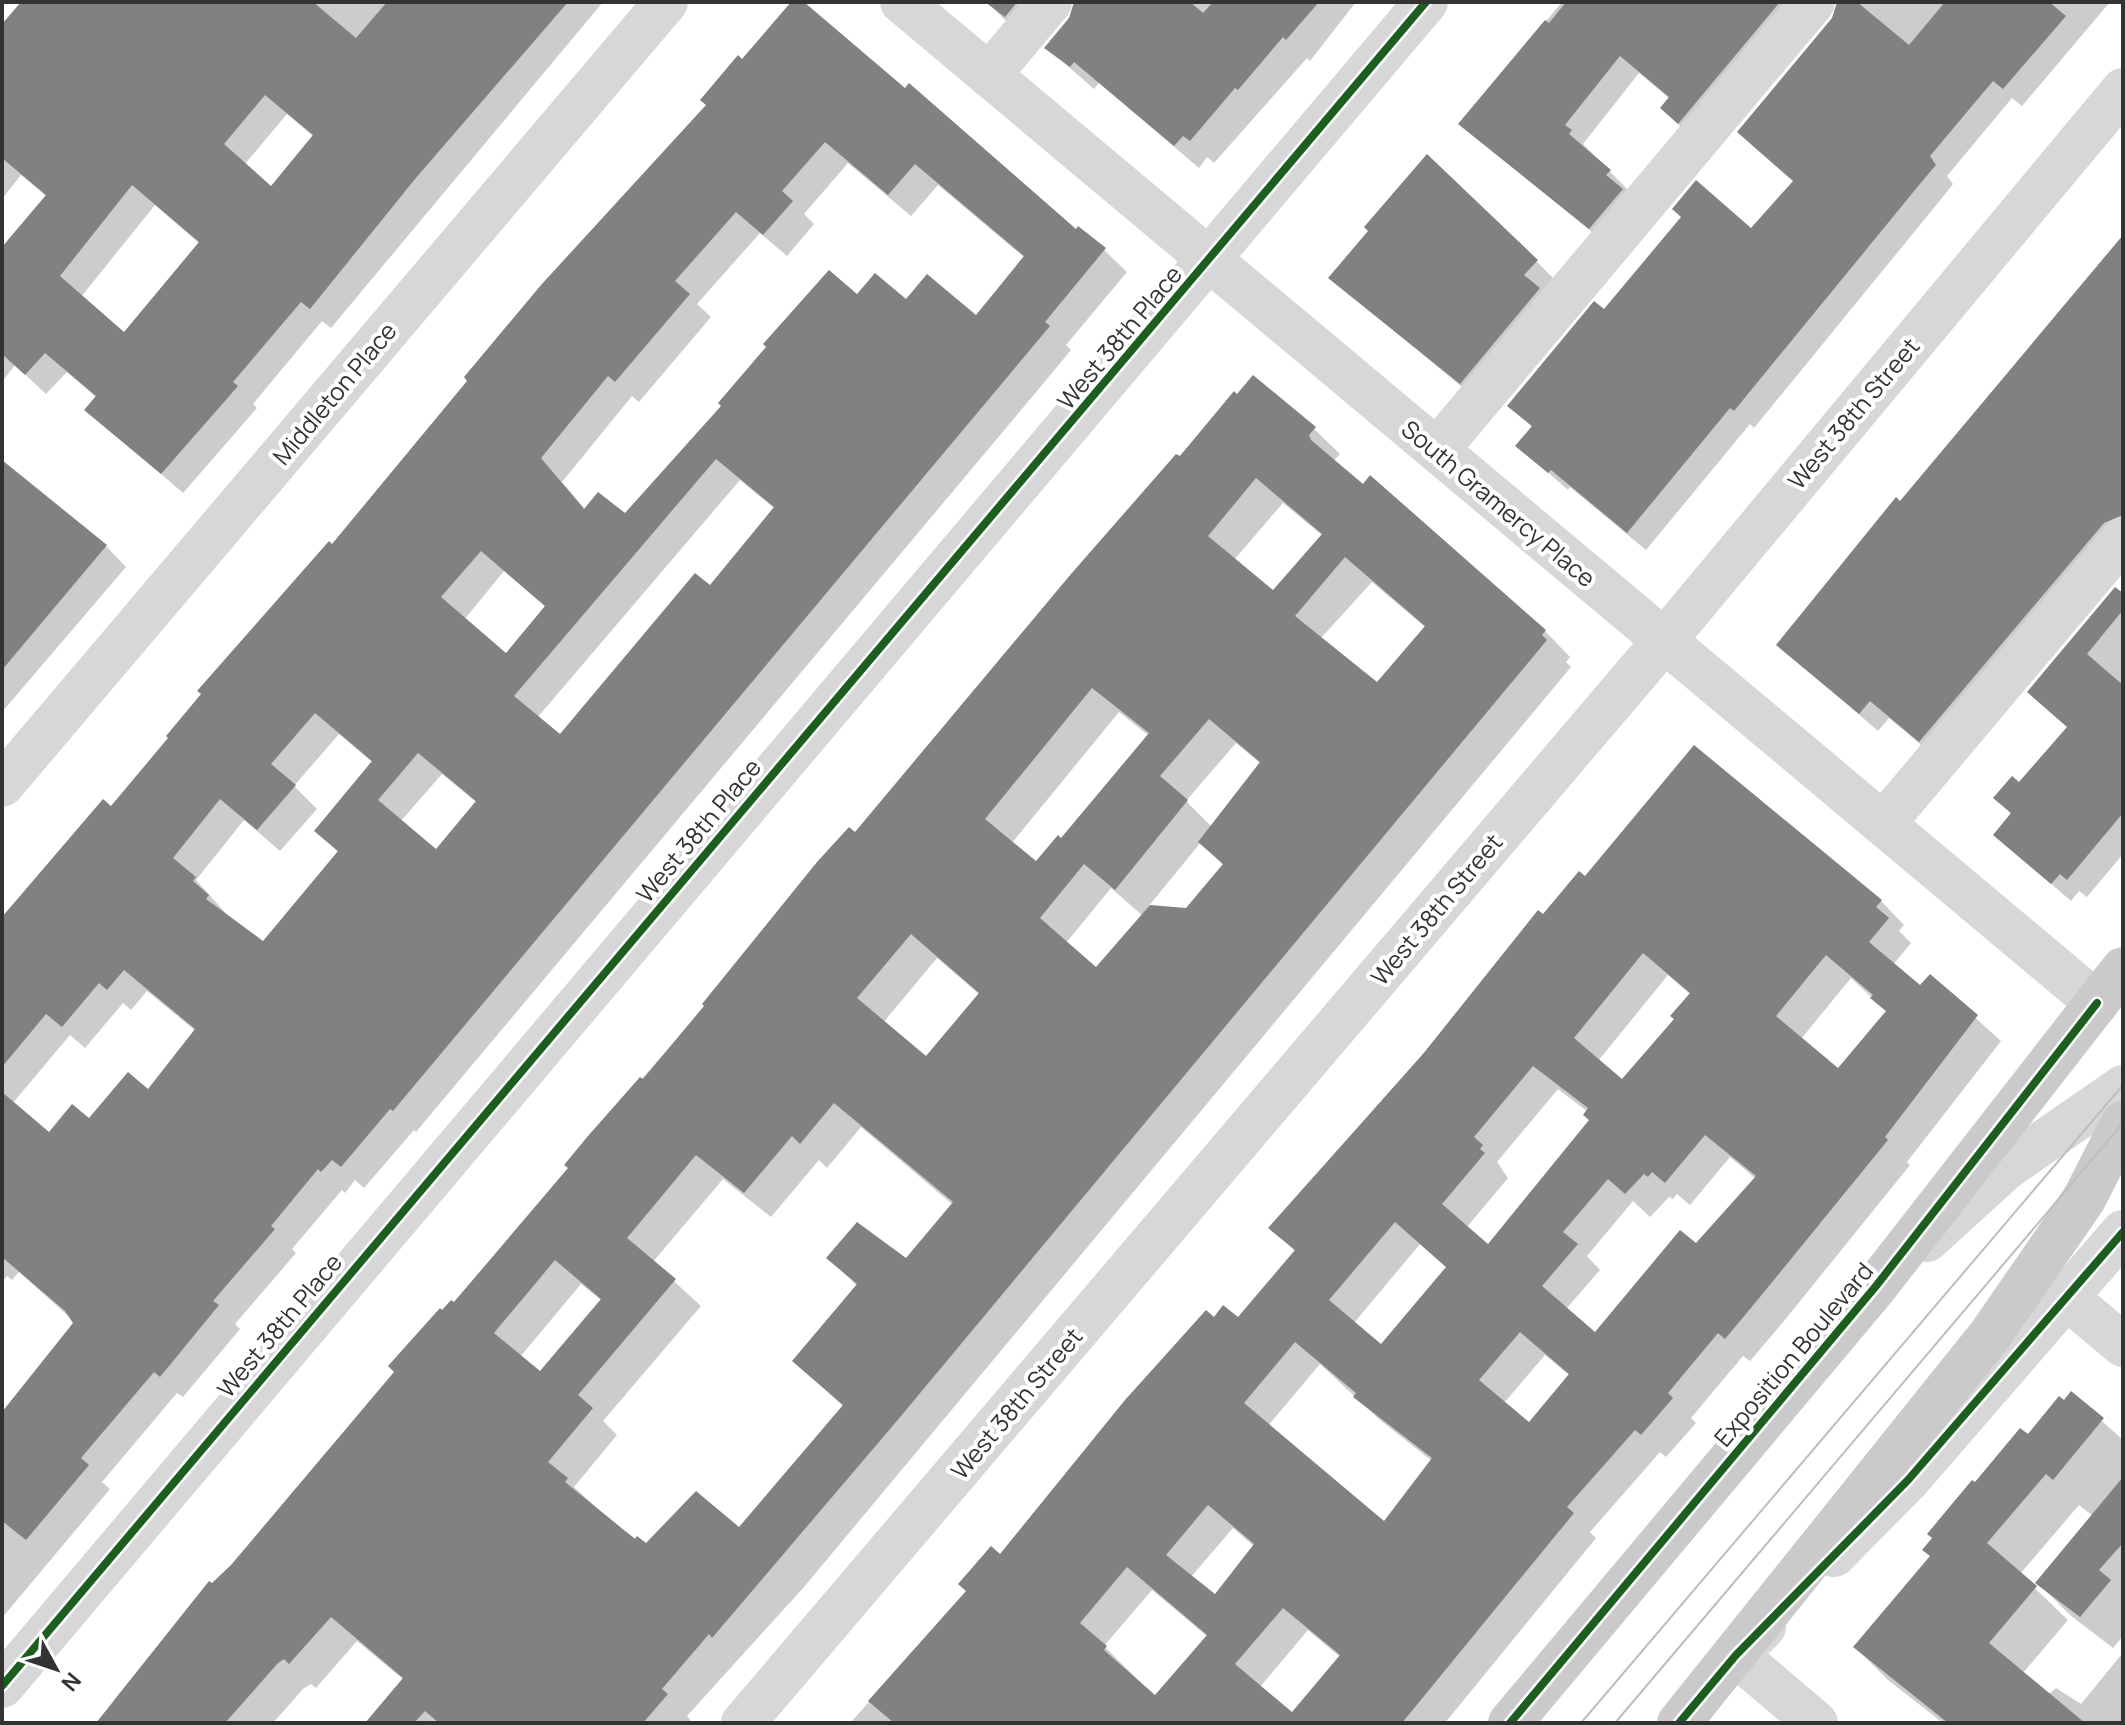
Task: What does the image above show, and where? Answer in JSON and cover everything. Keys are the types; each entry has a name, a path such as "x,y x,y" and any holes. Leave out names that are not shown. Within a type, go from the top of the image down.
{"main road":[{"name":"Exposition Boulevard","path":"1510,1723 1876,1286 2123,969"},
{"path":"1679,1723 1736,1655 2039,1268 2084,1199 2123,1123"}],"street":[{"name":"Middleton Place","path":"2,785 666,2"},
{"name":"South Gramercy Place","path":"902,2 2097,1003"},
{"path":"989,75 1050,2"},
{"name":"West 38th Place","path":"2,1686 434,1171 1210,261 1426,2"},
{"path":"1437,450 1813,2"},
{"name":"West 38th Street","path":"743,1723 1664,641 2123,90"},
{"path":"1883,824 2123,539"},
{"name":"Exposition Boulevard","path":"1876,1286 2006,1168 2123,1087"},
{"path":"1816,1723 1736,1655 1908,1480 2123,1232"},
{"path":"2066,1297 2123,1345"}],"building":[{"path":"21,2 313,2 356,38 387,2 568,2 415,179 310,309 301,302 233,382 238,386 161,474 84,410 96,396 45,353 25,375 2,354 2,247 46,195 2,158 2,24","holes":["265,95 313,135 271,186 224,144","132,185 199,242 124,332 60,276"]},
{"path":"791,2 804,2 905,88 909,83 1076,229 1078,226 1106,248 1045,322 1050,326 393,1111 390,1109 341,1167 332,1160 321,1172 318,1169 271,1226 275,1229 213,1301 219,1305 160,1377 154,1372 81,1458 89,1465 26,1540 2,1521 2,1412 73,1323 65,1311 2,1257 2,1092 49,1132 72,1104 89,1118 128,1072 148,1089 195,1029 124,970 107,990 99,983 62,1027 46,1014 2,1067 2,917 103,799 111,806 201,694 197,691 329,541 332,544 467,381 464,377 541,285 706,105 700,100 738,55 742,59","holes":["825,142 888,195 915,164 1024,256 976,315 927,274 906,299 875,273 857,294 829,270 763,344 766,347 718,403 721,406 625,513 598,492 584,509 541,458 608,376 615,382 690,294 675,281 736,212 763,235 793,201 782,191","716,459 774,507 710,585 695,573 560,734 514,696","481,551 545,606 506,653 441,597","315,713 372,761 314,831 338,851 263,941 206,899 209,895 193,881 196,877 173,858 220,799 257,830 296,785 271,764","418,753 476,801 436,849 378,800"]},
{"path":"985,2 1017,2 1005,17"},
{"path":"1074,2 1190,2 1203,13 1213,2 1319,2 1286,40 1283,37 1238,90 1235,88 1190,141 1183,136 1174,146 1074,62 1070,67 1044,48 1069,18"},
{"path":"1566,2 1780,2 1678,124 1660,108 1669,97 1620,56 1565,125 1572,130 1569,134 1611,170 1606,175 1623,189 1589,229 1458,124 1545,20 1549,23"},
{"path":"1837,2 1857,2 1909,45 1945,2 2049,2 2066,16 2003,89 1993,81 1930,156 1936,165 1734,411 1730,408 1627,533 1551,470 1548,473 1515,446 1532,426 1507,406 1594,301 1604,309 1681,217 1672,209 1696,180 1751,228 1793,181 1737,132 1832,18"},
{"path":"1427,154 1538,260 1524,275 1540,288 1460,384 1328,278 1368,231 1364,227"},
{"path":"2123,235 2123,515 2104,523 1919,742 1870,701 1859,714 1776,645 1896,497 1900,501"},
{"path":"1253,375 1316,427 1309,435 1311,440 1363,484 1370,475 1546,630 1542,635 1547,640 896,1422 712,1638 709,1634 662,1689 668,1694 643,1723 439,1723 425,1711 414,1723 365,1723 403,1678 331,1617 289,1664 284,1659 278,1663 225,1723 96,1723 209,1581 212,1583 231,1565 394,1372 388,1366 440,1308 442,1310 451,1300 454,1302 568,1168 564,1165 588,1136 640,1077 643,1079 817,862 849,827 855,832 1071,574 1176,454 1180,456 1234,391 1237,394","holes":["1256,478 1322,534 1273,590 1208,536","1345,557 1425,626 1377,682 1295,616","1092,688 1149,733 1061,838 1058,835 1036,861 985,819","1209,719 1260,762 1198,842 1223,864 1186,908 1150,905 1096,967 1040,918 1084,864 1115,890 1188,800 1160,776","911,934 979,993 926,1056 857,998","834,1103 953,1202 906,1258 857,1222 826,1258 857,1284 792,1361 843,1405 739,1527 696,1491 646,1543 637,1536 635,1539 565,1482 568,1478 548,1462 593,1408 578,1395 676,1279 627,1238 696,1155 744,1193 792,1136 800,1144","555,1260 601,1299 540,1371 494,1333"]},
{"path":"2,460 107,545 2,670"},
{"path":"2115,587 2123,593 2123,610 2087,654 2123,685 2123,813 2067,880 2060,874 2051,884 1993,835 2011,813 1993,798 2012,776 2019,782 2067,727 2027,692"},
{"path":"1694,745 1882,900 1876,907 1889,918 1869,942 1920,985 1930,974 1978,1015 1885,1137 1888,1140 1725,1339 1718,1333 1668,1393 1673,1398 1641,1435 1635,1430 1567,1507 1574,1513 1402,1723 894,1723 868,1701 966,1591 958,1584 991,1546 1000,1554 1125,1400 1206,1310 1214,1317 1223,1305 1238,1317 1295,1250 1268,1228 1423,1054 1538,910 1543,914 1579,871 1585,876","holes":["1643,953 1690,993 1670,1016 1674,1019 1622,1079 1574,1038","1826,955 1873,995 1870,998 1886,1011 1838,1068 1776,1016","1533,1066 1588,1108 1583,1115 1589,1120 1488,1244 1442,1204 1485,1153 1480,1149 1483,1145 1474,1137","1705,1135 1756,1176 1696,1243 1680,1230 1595,1332 1542,1286 1578,1244 1563,1232 1608,1179 1625,1194 1644,1174 1648,1177 1652,1172 1665,1183","1395,1222 1446,1267 1381,1344 1329,1300","1520,1332 1569,1374 1529,1422 1479,1380","1295,1342 1356,1393 1353,1397 1432,1458 1384,1521 1244,1403","1208,1505 1254,1544 1215,1594 1166,1555","1127,1567 1207,1635 1155,1695 1104,1650 1107,1646 1080,1623","1283,1608 1340,1655 1292,1712 1235,1664"]},
{"path":"2071,1391 2104,1418 2053,1480 2046,1474 1987,1543 2037,1586 1989,1643 2085,1723 1948,1723 1853,1647 1930,1556 1922,1550 1932,1538 1927,1534 1972,1480 1975,1482 2020,1428 2028,1434 2059,1396 2064,1400"},
{"path":"2123,1477 2123,1543 2099,1570 2111,1580 2080,1617 2035,1583"}],"tram line":[{"path":"1581,1723 2123,1085"},
{"path":"1615,1723 2123,1123"}],"cycle path":[{"path":"2,1686 1426,2"},
{"path":"1510,1723 1876,1286 2097,1003"},
{"path":"1679,1723 1736,1655 1908,1480 2123,1232"}]}
